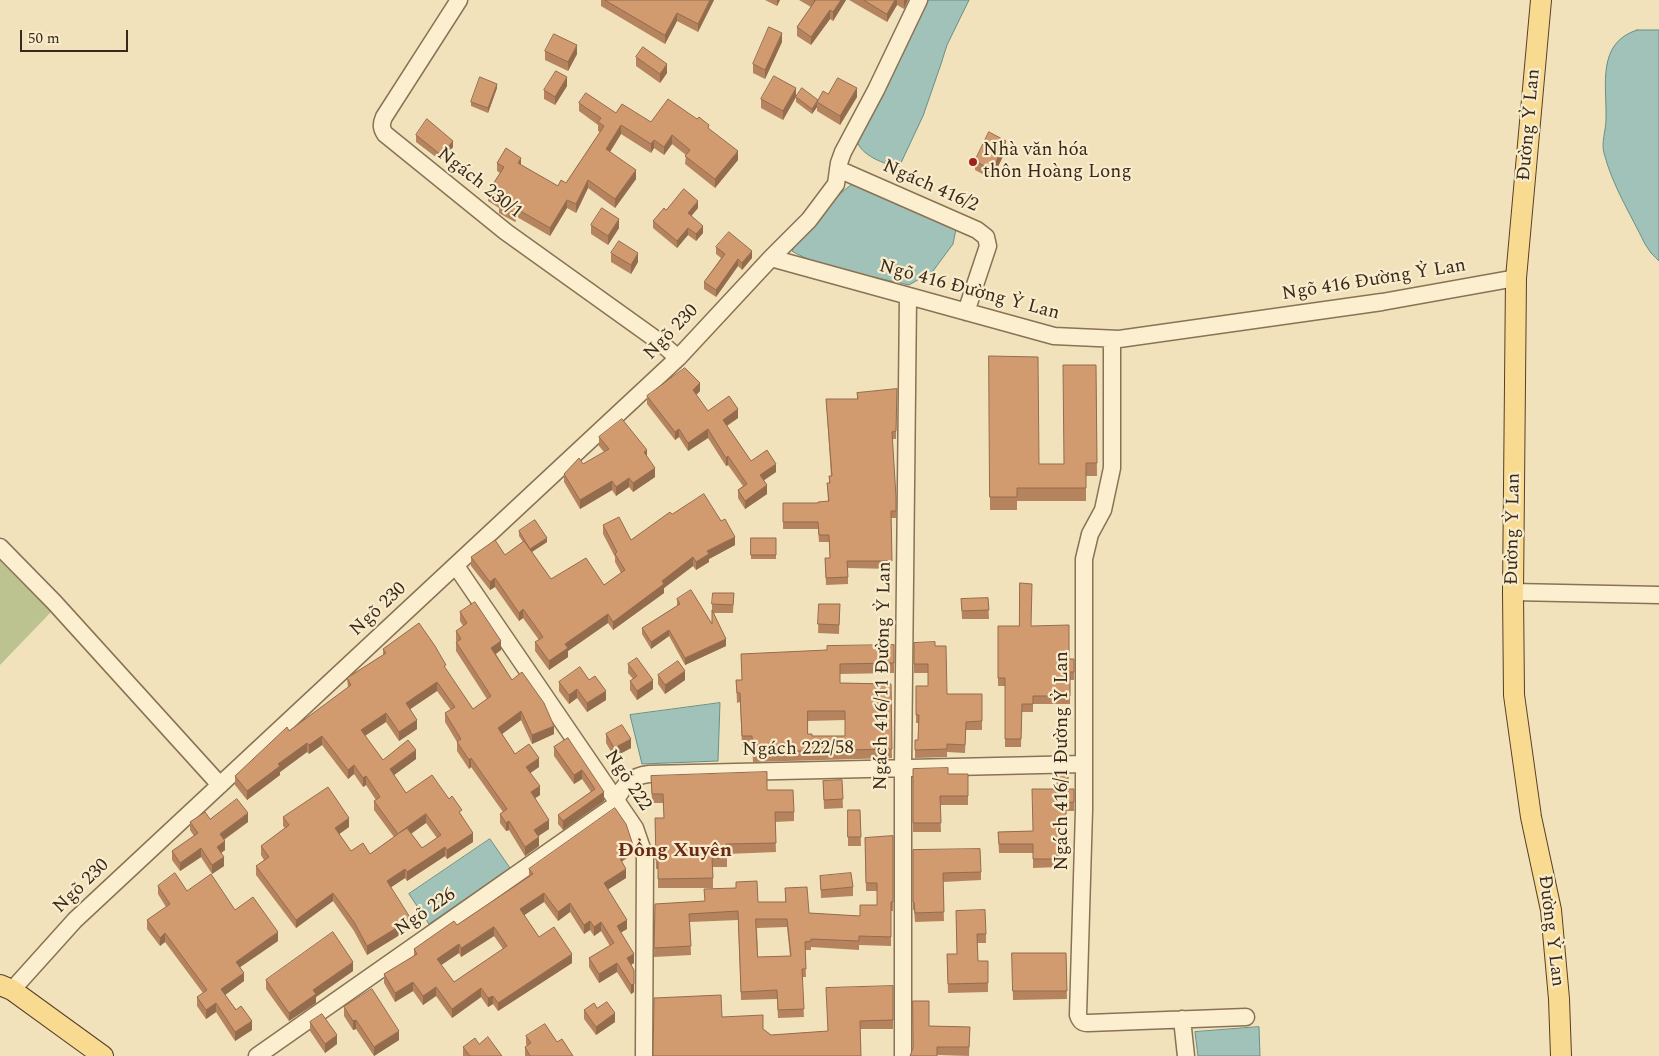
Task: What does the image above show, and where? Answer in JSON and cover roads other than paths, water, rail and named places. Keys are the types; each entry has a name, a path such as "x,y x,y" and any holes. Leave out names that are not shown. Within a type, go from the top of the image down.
{"main road":[{"name":"Đường Ỷ Lan","path":"1541,0 1516,278 1514,694 1531,817 1551,910 1559,999 1561,1056"},
{"path":"6,988 103,1056"}],"street":[{"name":"Ngách 230/1","path":"460,0 384,117 381,129 506,232 661,343 678,358"},
{"path":"771,258 810,220 836,184 843,152 876,90 919,0"},
{"name":"Ngách 416/2","path":"838,169 977,230 986,236 988,246 966,312"},
{"name":"Ngõ 230","path":"6,988 220,785 678,358 771,258"},
{"name":"Ngõ 416 Đường Ỷ Lan","path":"771,258 1054,336 1112,339 1382,302 1516,278"},
{"name":"Ngách 416/11 Đường Ỷ Lan","path":"904,1056 903,768 908,296"},
{"name":"Ngách 416/1 Đường Ỷ Lan","path":"1112,339 1112,468 1103,510 1090,534 1084,559 1084,764 1078,1015 1084,1023 1088,1024 1246,1017"},
{"path":"0,547 54,602 220,785"},
{"name":"Ngõ 222","path":"456,566 635,828 646,857 644,1056"},
{"path":"1513,592 1659,595"},
{"name":"Ngách 222/58","path":"617,802 622,789 633,778 649,774 1084,764"},
{"name":"Ngõ 226","path":"257,1056 617,802"},
{"path":"1182,1019 1186,1056"}],"water":[{"path":"929,0 969,0 947,45 923,116 899,167 881,162 868,155 857,140"},
{"path":"1637,30 1659,30 1659,261 1645,244 1622,200 1607,165 1603,149 1606,119 1605,80 1609,55 1624,36"},
{"path":"854,183 956,229 953,244 933,271 909,285 832,267 792,251 820,214 837,196"},
{"path":"720,703 718,761 642,764 630,715"},
{"path":"490,839 510,868 429,924 409,894"},
{"path":"1259,1027 1260,1056 1198,1056 1195,1032"}],"place":[{"name":"Nhà văn hóa thôn Hoàng Long","path":"973,162"}],"district":[{"name":"Đổng Xuyên","path":"675,852"}]}
